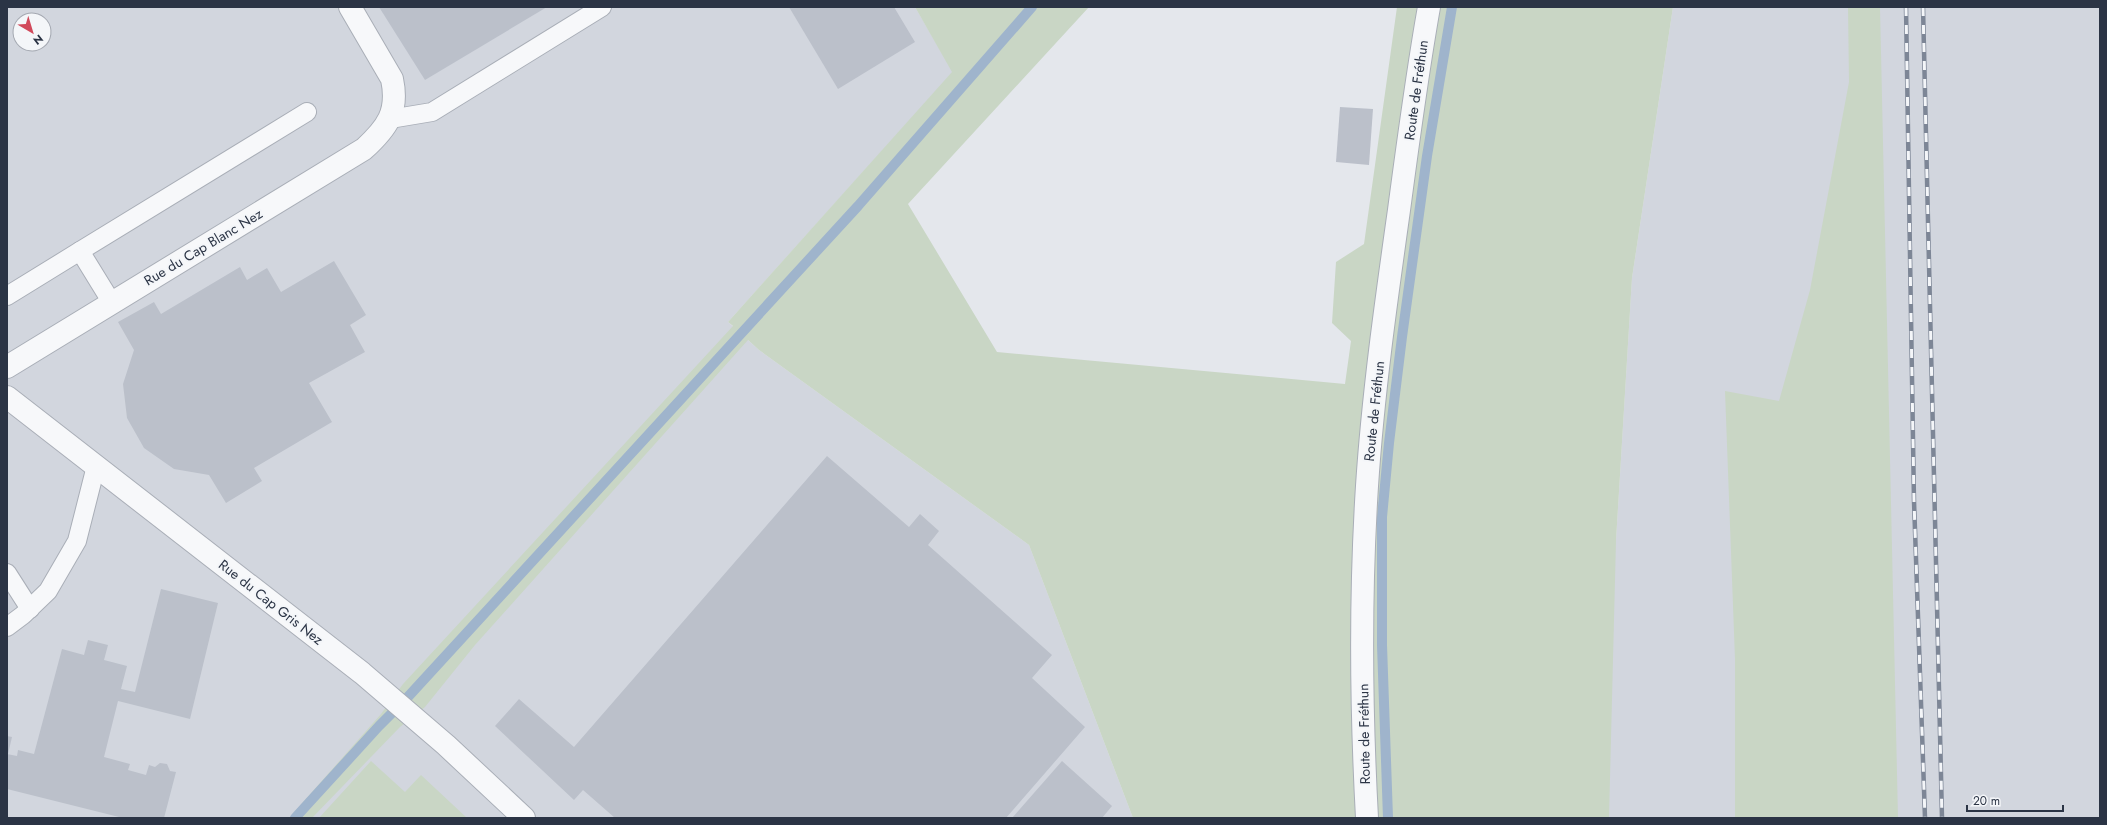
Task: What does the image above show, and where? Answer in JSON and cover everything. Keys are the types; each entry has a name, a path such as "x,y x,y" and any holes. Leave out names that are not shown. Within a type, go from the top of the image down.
{"street":[{"path":"350,7 392,79 395,92 394,105 390,119"},
{"name":"Route de Fréthun","path":"1367,818 1363,737 1363,638 1367,488 1386,300 1429,7"},
{"name":"Rue du Cap Blanc Nez","path":"7,367 364,149 384,130 390,119"},
{"name":"Rue du Cap Gris Nez","path":"7,397 362,673 446,745 524,818"}],"lane":[{"path":"390,119 432,112 602,7"},
{"path":"7,296 307,112"},
{"path":"80,251 112,302"},
{"path":"7,627 30,610 48,591 77,541 96,466"},
{"path":"7,573 30,610"}],"shaded area":[{"path":"7,7 915,7 953,72 728,322 759,350 1029,545 1133,818 7,818"},
{"path":"1673,7 2100,7 2100,818 1427,818 1616,541 1632,278"}],"green space":[{"path":"915,7 1089,7 908,204 997,352 1345,384 1351,341 1332,323 1336,262 1364,244 1397,7 1673,7 1632,278 1616,541 1609,818 1133,818 1029,545 759,350 748,340 475,645 425,707 400,727 312,818 289,818 381,714 403,684 733,326 728,322 952,72"},
{"path":"1848,7 1880,7 1898,818 1735,818 1735,659 1725,391 1779,401 1810,290 1849,82"},
{"path":"371,761 405,792 421,775 467,818 319,818"}],"building":[{"path":"379,7 547,7 425,80"},
{"path":"789,7 894,7 915,42 838,89"},
{"path":"1340,107 1373,109 1369,165 1336,162"},
{"path":"334,261 366,315 350,325 365,352 309,383 332,422 254,468 262,481 226,503 209,475 174,469 144,448 127,418 123,384 134,350 118,322 154,302 161,314 240,267 247,280 267,268 281,292"},
{"path":"827,456 909,527 920,514 939,531 928,545 1052,655 1032,678 1085,727 1006,818 615,818 583,790 574,800 495,726 519,699 574,747"},
{"path":"161,589 218,603 190,719 118,701 104,757 130,764 128,770 146,775 149,765 155,767 160,763 167,764 170,771 176,772 164,818 123,818 7,789 7,754 17,756 18,750 34,754 62,649 84,655 88,640 108,645 104,660 127,666 121,689 135,692"},
{"path":"7,736 12,737 8,754 7,754"},
{"path":"1062,761 1112,806 1102,818 1012,818"}],"waterway":[{"path":"295,818 858,206 1032,7"},
{"path":"1388,818 1382,645 1382,517 1389,443 1402,337 1427,156 1452,7"}],"railway":[{"path":"1906,7 1914,501 1925,818"},
{"path":"1923,7 1942,818"}]}
